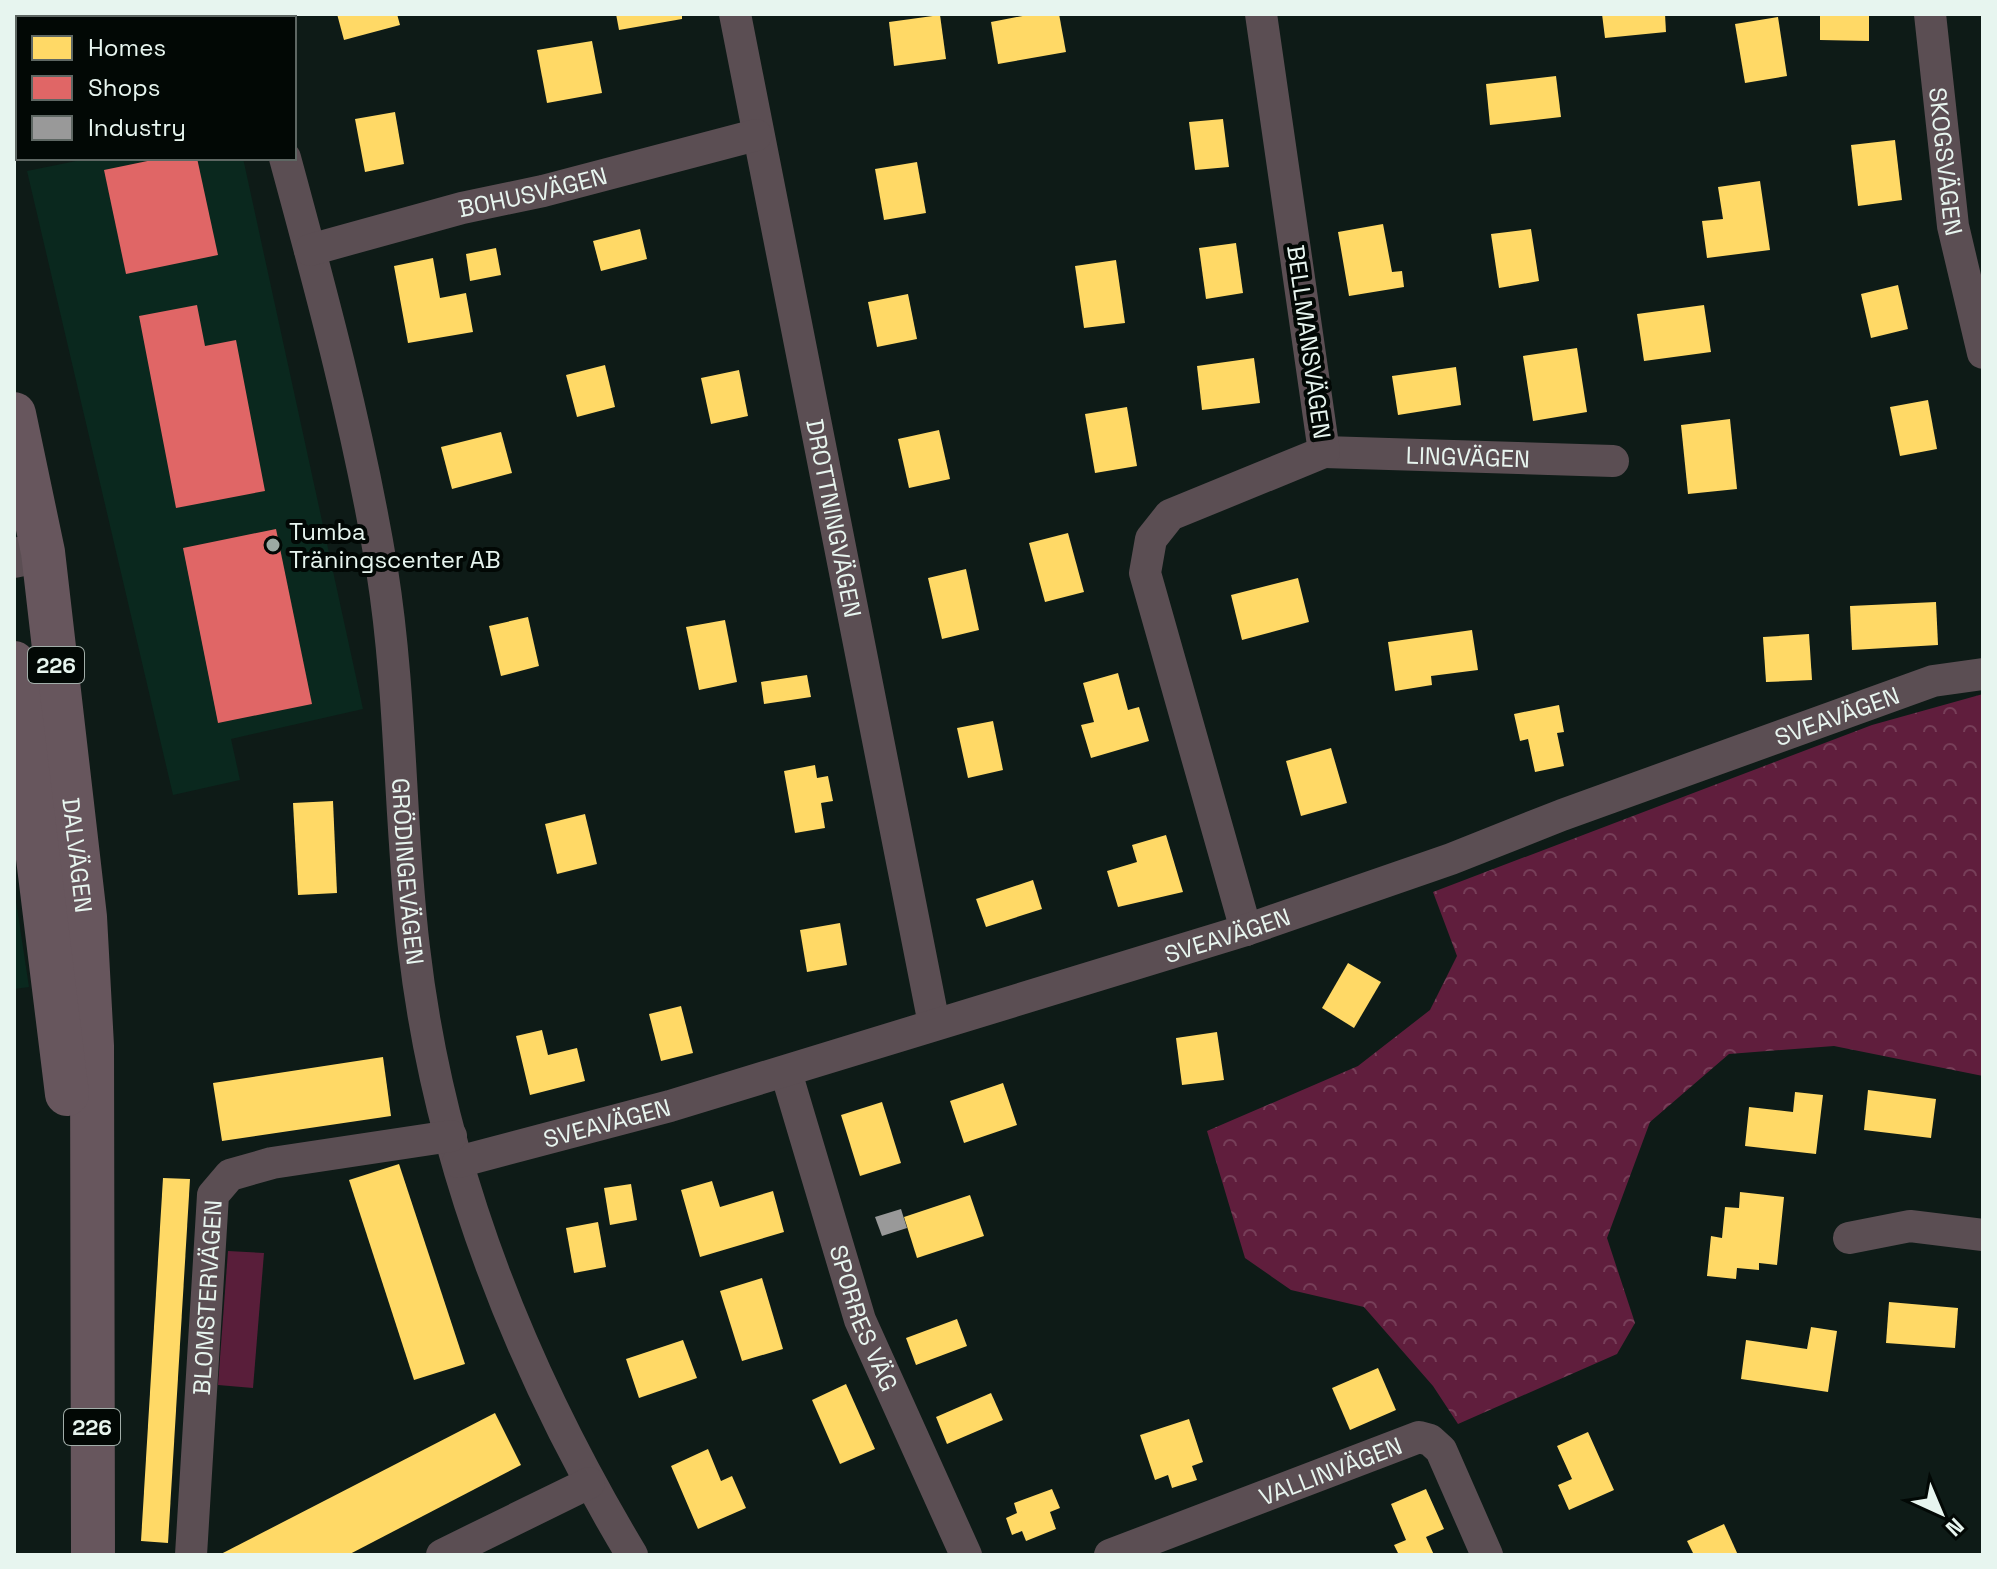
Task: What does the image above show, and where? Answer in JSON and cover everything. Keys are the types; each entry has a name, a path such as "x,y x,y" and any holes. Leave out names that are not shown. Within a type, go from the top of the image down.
{"main road":[{"name":"DALVÄGEN","path":"14,414 28,555 85,917 92,1046 93,1555"},
{"name":"DALVÄGEN","path":"14,663 54,971 91,1299"}],"street":[{"name":"DROTTNINGVÄGEN","path":"735,14 756,135 934,1024"},
{"name":"BELLMANSVÄGEN","path":"1246,930 1145,573 1151,539 1170,515 1324,452 1261,14"},
{"name":"SKOGSVÄGEN","path":"1930,14 1953,226 1983,353"},
{"name":"BOHUSVÄGEN","path":"310,250 462,208 543,191 756,135"},
{"name":"GRÖDINGEVÄGEN","path":"286,160 360,456 382,573 402,759 414,949 437,1082 497,1284 537,1379 589,1483 632,1555"},
{"name":"LINGVÄGEN","path":"1324,452 1613,461"},
{"name":"SVEAVÄGEN","path":"455,1149 553,1139 786,1072 1246,930 1451,859 1577,809 1933,681 1983,674"},
{"name":"SPORRES VÄG","path":"786,1072 860,1320 966,1555"},
{"name":"BLOMSTERVÄGEN","path":"191,1555 213,1195 230,1175 272,1163 455,1149"},
{"path":"1849,1238 1910,1226 1983,1235"},
{"name":"VALLINVÄGEN","path":"1110,1555 1419,1437 1430,1440 1441,1450 1487,1555"},
{"path":"442,1555 589,1483"}],"shaded area":[{"path":"81,160 243,160 363,709 231,739 240,780 173,795 27,171"},
{"path":"14,888 29,987 14,989"},
{"path":"228,1251 264,1253 253,1388 218,1385"}],"green space":[{"path":"1983,694 1983,1076 1834,1046 1729,1054 1650,1122 1607,1238 1635,1323 1617,1354 1458,1424 1433,1386 1364,1307 1291,1290 1245,1258 1207,1131 1358,1066 1430,1010 1457,956 1433,892 1872,725"}],"building: Homes":[{"path":"14,14 51,14 16,16 16,105"},
{"path":"138,14 182,16 138,16"},
{"path":"337,14 397,14 400,25 344,40"},
{"path":"616,14 682,14 682,19 619,30"},
{"path":"1033,14 1059,14 1066,52 998,64 991,22"},
{"path":"1602,14 1665,14 1666,32 1605,38"},
{"path":"1820,14 1869,14 1869,41 1820,40"},
{"path":"940,15 946,59 894,66 889,22"},
{"path":"1778,17 1787,76 1745,83 1735,24"},
{"path":"592,41 602,93 547,103 537,50"},
{"path":"1556,76 1561,117 1490,125 1486,84"},
{"path":"395,112 404,164 365,172 355,119"},
{"path":"1223,119 1229,167 1195,170 1189,122"},
{"path":"1895,140 1902,200 1858,206 1851,145"},
{"path":"917,162 926,213 884,220 875,169"},
{"path":"1760,181 1770,250 1707,258 1702,221 1723,219 1718,187"},
{"path":"1383,224 1392,272 1402,271 1404,287 1349,296 1338,232"},
{"path":"640,229 647,259 601,271 593,241"},
{"path":"1531,229 1539,281 1499,288 1491,234"},
{"path":"1236,243 1243,293 1206,299 1199,248"},
{"path":"496,248 501,275 470,281 466,254"},
{"path":"433,258 440,298 466,293 473,332 408,343 394,266"},
{"path":"1116,260 1125,323 1084,328 1075,266"},
{"path":"1898,285 1908,329 1871,338 1861,294"},
{"path":"908,294 917,339 877,347 868,302"},
{"path":"1704,305 1711,352 1644,361 1637,314"},
{"path":"1577,348 1587,412 1533,421 1523,356"},
{"path":"1254,358 1260,403 1202,410 1197,366"},
{"path":"605,365 615,407 577,417 566,375"},
{"path":"1456,367 1461,405 1398,415 1392,376"},
{"path":"739,370 748,416 711,424 701,378"},
{"path":"1928,400 1937,449 1900,456 1890,407"},
{"path":"1127,407 1137,466 1095,473 1085,414"},
{"path":"1730,419 1737,489 1688,494 1681,425"},
{"path":"939,430 950,479 909,488 898,439"},
{"path":"501,432 512,473 452,489 441,447"},
{"path":"1068,533 1084,592 1045,602 1029,543"},
{"path":"966,569 979,630 942,639 928,578"},
{"path":"1298,578 1309,622 1242,640 1231,595"},
{"path":"1936,602 1938,645 1852,650 1850,606"},
{"path":"528,617 539,666 501,676 489,626"},
{"path":"725,620 737,682 699,690 686,627"},
{"path":"1472,630 1478,670 1431,676 1432,685 1395,691 1388,642"},
{"path":"1809,634 1812,680 1766,682 1763,637"},
{"path":"1118,673 1128,710 1139,707 1149,741 1091,758 1081,725 1094,722 1083,683"},
{"path":"807,675 811,697 764,704 761,682"},
{"path":"1559,705 1564,732 1557,733 1564,766 1535,772 1528,739 1520,741 1514,714"},
{"path":"993,721 1003,770 968,778 957,728"},
{"path":"1331,748 1347,803 1301,816 1286,761"},
{"path":"815,765 817,778 828,776 833,801 821,803 825,828 795,833 784,771"},
{"path":"333,801 337,893 298,895 293,803"},
{"path":"585,814 597,864 557,874 545,824"},
{"path":"1166,835 1183,892 1118,907 1107,871 1137,862 1132,845"},
{"path":"1033,880 1042,909 986,927 976,899"},
{"path":"840,923 847,965 807,972 800,930"},
{"path":"1348,963 1381,982 1354,1028 1322,1008"},
{"path":"681,1006 693,1053 661,1061 649,1014"},
{"path":"542,1030 548,1055 577,1048 585,1081 530,1095 516,1036"},
{"path":"1217,1032 1224,1080 1182,1085 1176,1038"},
{"path":"383,1057 391,1116 222,1141 213,1083"},
{"path":"1003,1083 1017,1125 964,1143 950,1101"},
{"path":"1868,1090 1936,1099 1931,1138 1864,1130"},
{"path":"1795,1092 1823,1095 1816,1154 1745,1146 1749,1107 1793,1112"},
{"path":"882,1102 901,1163 860,1176 841,1115"},
{"path":"399,1164 465,1364 414,1380 349,1180"},
{"path":"163,1178 190,1179 168,1543 141,1541"},
{"path":"712,1181 720,1207 773,1191 784,1232 700,1257 681,1190"},
{"path":"631,1184 637,1220 610,1225 604,1188"},
{"path":"1740,1192 1784,1197 1777,1265 1759,1263 1759,1270 1737,1268 1736,1279 1707,1276 1711,1236 1722,1238 1725,1207 1739,1208"},
{"path":"970,1195 984,1236 917,1258 904,1217"},
{"path":"598,1222 606,1267 574,1273 566,1228"},
{"path":"762,1278 783,1349 742,1361 720,1291"},
{"path":"1889,1302 1958,1308 1955,1348 1886,1343"},
{"path":"957,1319 967,1346 916,1365 906,1338"},
{"path":"1811,1327 1837,1331 1828,1392 1741,1379 1746,1340 1807,1349"},
{"path":"683,1340 697,1378 639,1398 626,1359"},
{"path":"1378,1368 1396,1410 1350,1430 1332,1388"},
{"path":"846,1384 875,1449 840,1464 812,1400"},
{"path":"991,1393 1003,1420 947,1444 936,1417"},
{"path":"495,1413 521,1465 348,1555 219,1555"},
{"path":"1189,1419 1203,1462 1192,1466 1197,1480 1172,1488 1168,1475 1155,1480 1140,1435"},
{"path":"1588,1432 1614,1490 1569,1510 1558,1485 1572,1479 1557,1446"},
{"path":"708,1449 721,1481 732,1476 746,1508 698,1529 671,1466"},
{"path":"1052,1489 1060,1508 1050,1512 1056,1529 1026,1541 1022,1531 1012,1535 1006,1518 1017,1513 1014,1503"},
{"path":"1426,1489 1444,1529 1426,1537 1434,1555 1399,1555 1394,1545 1406,1540 1391,1504"},
{"path":"1724,1524 1738,1555 1694,1555 1687,1541"}],"building: Shops":[{"path":"152,160 197,160 218,255 126,274 104,170"},
{"path":"197,305 205,346 236,340 265,491 176,508 139,316"},
{"path":"276,529 312,704 218,723 183,548"}],"building: Industry":[{"path":"901,1209 907,1228 882,1236 875,1217"}],"place":[{"name":"Tumba Träningscenter AB","path":"273,545"}]}
